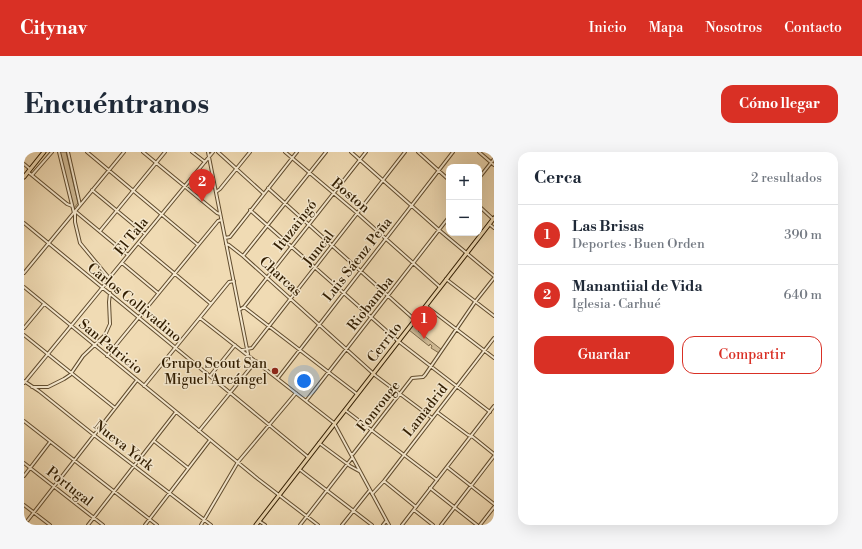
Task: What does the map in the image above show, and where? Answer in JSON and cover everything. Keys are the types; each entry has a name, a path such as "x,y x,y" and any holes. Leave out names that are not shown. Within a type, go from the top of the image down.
{"main road":[{"path":"24,177 44,152"},
{"name":"Cerrito","path":"256,525 494,218"}],"street":[{"path":"32,175 52,152"},
{"path":"59,152 72,206 75,212 128,255"},
{"path":"68,152 80,205"},
{"path":"87,152 198,245"},
{"path":"24,273 124,152"},
{"path":"143,152 220,214"},
{"path":"100,231 165,152"},
{"path":"192,152 205,162"},
{"path":"208,152 248,355"},
{"name":"El Tala","path":"24,382 213,152"},
{"path":"218,152 264,193"},
{"path":"216,192 250,152"},
{"name":"Boston","path":"285,152 358,213 440,287"},
{"path":"225,238 230,237 297,152"},
{"path":"243,256 326,152"},
{"path":"351,152 494,277"},
{"name":"Ituzaingó","path":"239,310 244,307 366,152"},
{"name":"Juncal","path":"247,350 252,348 405,152"},
{"path":"418,152 446,177"},
{"name":"Luis Sáenz Peña","path":"278,378 452,152"},
{"path":"479,152 494,166"},
{"path":"482,174 494,159"},
{"path":"24,164 32,175 67,204 72,206"},
{"path":"268,188 415,320"},
{"path":"92,190 145,234"},
{"path":"482,208 494,218"},
{"path":"250,210 398,341 490,412"},
{"path":"75,212 75,222 80,243 109,278"},
{"path":"107,356 218,221 221,220"},
{"name":"Riobamba","path":"306,401 446,220"},
{"name":"Carlos Collivadino","path":"24,223 231,392 308,457"},
{"path":"489,224 494,228"},
{"path":"138,243 211,304"},
{"name":"Charcas","path":"226,244 243,256 374,373 432,418"},
{"path":"122,263 159,293"},
{"name":"Fonrouge","path":"351,454 353,454 412,378 424,376 494,277"},
{"path":"446,279 494,316"},
{"path":"144,386 229,282 234,281"},
{"name":"San Patricio","path":"24,287 210,440 318,525"},
{"path":"32,387 36,386 45,388 54,386 64,380 83,356 105,335 110,326 110,294"},
{"path":"24,328 44,304"},
{"path":"426,306 494,358"},
{"path":"244,307 357,394"},
{"path":"200,318 334,423 388,525"},
{"path":"24,335 114,408"},
{"name":"Lamadrid","path":"372,494 384,481 494,338"},
{"path":"210,376 235,345"},
{"path":"242,350 247,350"},
{"path":"199,431 256,361"},
{"path":"24,525 136,380"},
{"name":"Nueva York","path":"24,382 39,391 211,525"},
{"path":"201,525 238,462 296,393"},
{"path":"402,525 494,407"},
{"path":"345,410 437,480"},
{"path":"88,525 176,412"},
{"path":"437,412 473,437 494,455 441,525"},
{"path":"24,421 157,525"},
{"path":"145,525 210,440"},
{"path":"154,441 188,468"},
{"path":"24,476 50,442"},
{"path":"319,443 348,465 359,471"},
{"path":"300,525 352,458"},
{"name":"Portugal","path":"24,463 104,525"},
{"path":"447,467 494,504"},
{"path":"299,469 372,525"},
{"path":"384,481 416,507"},
{"path":"430,488 477,525"},
{"path":"342,525 370,490"},
{"path":"24,505 50,525"},
{"path":"480,525 494,507"},
{"path":"414,510 433,525"},
{"path":"259,521 265,525"},
{"path":"383,525 386,521"}],"shaded area":[{"path":"60,152 66,152 78,203 74,208 73,208"},
{"path":"416,321 423,326 418,331 442,350 439,353 431,348 432,346 430,344 429,346 409,330"}],"place":[{"name":"Manantiial de Vida","path":"202,202"},
{"name":"Las Brisas","path":"424,339"},
{"name":"Grupo Scout San Miguel Arcángel","path":"275,371"}]}
